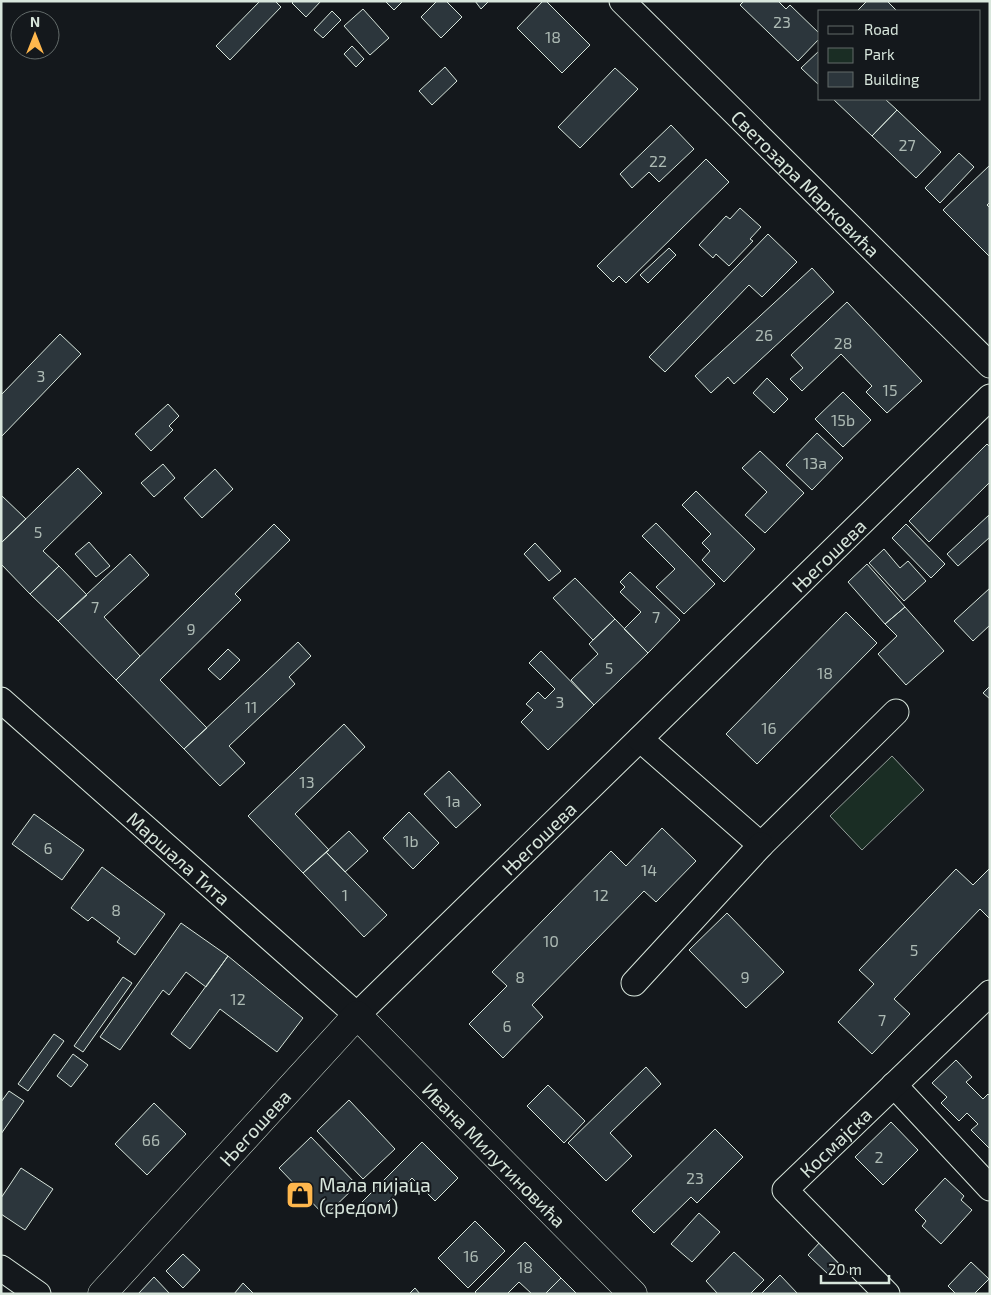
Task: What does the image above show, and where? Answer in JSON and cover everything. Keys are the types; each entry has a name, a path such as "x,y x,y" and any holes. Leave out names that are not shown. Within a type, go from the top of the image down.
{"main road":[{"name":"Његошева","path":"102,1294 357,1015"},
{"name":"Ивана Милутиновића","path":"357,1015 632,1294"}],"street":[{"name":"Светозара Марковића","path":"622,1 990,365"},
{"name":"Његошева","path":"357,1015 990,398"},
{"name":"Маршала Тита","path":"1,700 357,1015"},
{"path":"634,983 761,845 896,712"},
{"path":"640,739 761,845"},
{"name":"Космајска","path":"887,1294 785,1190 990,993"},
{"path":"894,1085 990,1188"},
{"path":"1,1268 38,1294"}],"green space":[{"path":"892,756 924,790 862,850 830,816"}],"building":[{"path":"260,1 275,1 281,7 230,60 216,46"},
{"path":"294,1 321,1 306,17 292,3"},
{"path":"385,1 403,1 394,10"},
{"path":"437,1 446,1 462,17 441,38 421,17"},
{"path":"475,1 489,1 481,9"},
{"path":"543,1 546,1 590,45 562,73 517,28"},
{"path":"744,1 778,1 786,9 790,5 818,32 818,40 798,61 740,5"},
{"path":"867,1 887,1 896,10 858,10"},
{"path":"363,9 389,38 370,55 344,26"},
{"path":"332,11 341,20 323,38 314,30"},
{"path":"352,46 364,59 356,67 344,54"},
{"path":"818,52 818,84 801,68"},
{"path":"445,67 457,81 432,105 419,91"},
{"path":"615,68 638,89 580,148 558,127"},
{"path":"834,100 886,100 897,110 872,136"},
{"path":"897,110 941,152 916,178 872,136"},
{"path":"671,125 694,149 659,182 649,172 632,188 620,174"},
{"path":"959,153 974,167 940,203 925,188"},
{"path":"706,159 729,182 626,283 619,276 613,282 597,266"},
{"path":"990,165 990,202 987,205 990,208 990,257 943,210"},
{"path":"740,208 761,227 750,239 753,241 729,266 716,254 713,258 699,245 726,216 730,219"},
{"path":"768,234 797,262 762,297 749,285 665,372 649,357"},
{"path":"669,248 676,255 648,283 640,275"},
{"path":"812,268 834,292 734,384 728,377 711,393 695,376"},
{"path":"847,302 922,381 887,413 866,392 872,386 841,354 802,391 790,379 803,368 791,355"},
{"path":"60,334 81,354 1,437 1,395"},
{"path":"767,378 788,399 774,413 753,393"},
{"path":"843,392 871,420 843,447 815,419"},
{"path":"168,404 179,416 169,426 173,430 151,451 135,434"},
{"path":"817,433 843,458 812,490 786,465"},
{"path":"987,444 990,447 990,482 929,542 909,521"},
{"path":"760,451 804,493 765,533 745,515 767,492 742,468"},
{"path":"163,464 175,478 154,497 141,483"},
{"path":"78,468 102,493 43,551 59,566 30,594 1,564 1,543"},
{"path":"215,469 233,489 202,518 184,498"},
{"path":"696,491 755,549 724,582 702,560 710,551 702,543 711,534 682,505"},
{"path":"1,495 26,519 1,543"},
{"path":"989,515 990,537 958,566 947,554"},
{"path":"656,523 715,584 684,614 656,587 675,569 642,536"},
{"path":"274,524 290,540 235,594 241,600 160,680 207,728 184,749 116,680"},
{"path":"906,524 945,564 931,578 892,538"},
{"path":"89,542 110,566 96,577 75,554"},
{"path":"535,543 561,571 549,581 524,554"},
{"path":"884,549 900,568 908,561 926,581 904,601 869,563"},
{"path":"130,554 149,575 104,617 140,656 116,680 58,621"},
{"path":"867,564 905,607 885,624 848,582"},
{"path":"59,566 87,595 58,621 30,594"},
{"path":"630,572 680,620 648,653 624,629 641,612 620,592 625,587 620,582"},
{"path":"575,578 615,619 593,640 553,598"},
{"path":"990,588 990,625 973,641 954,621"},
{"path":"905,607 944,651 906,685 878,654 897,636 885,624"},
{"path":"846,612 877,643 757,764 726,734"},
{"path":"615,619 648,653 594,705 571,680 598,654 589,644"},
{"path":"298,642 311,656 289,677 295,684 229,746 245,763 220,786 184,749"},
{"path":"228,649 240,660 220,680 208,669"},
{"path":"541,651 594,705 548,750 521,722 533,710 526,704 538,692 545,699 555,689 529,663"},
{"path":"990,686 990,699 983,693"},
{"path":"344,724 365,747 295,814 329,850 303,873 248,816"},
{"path":"449,771 481,805 456,828 424,794"},
{"path":"409,812 439,843 413,869 383,838"},
{"path":"34,814 84,850 62,880 12,844"},
{"path":"662,828 696,861 656,902 644,891 532,1005 543,1017 503,1058 469,1024 507,986 492,972 611,851 626,866"},
{"path":"349,831 368,851 345,872 326,852"},
{"path":"326,852 387,915 364,937 303,873"},
{"path":"102,867 165,914 135,955 117,942 120,938 92,917 88,921 71,908"},
{"path":"990,868 990,919 980,909 894,999 910,1014 872,1054 838,1022 874,984 859,970 956,869 973,885"},
{"path":"727,913 784,972 746,1008 689,950"},
{"path":"181,923 228,956 206,987 186,972 169,995 163,990 120,1050 100,1037"},
{"path":"228,956 303,1018 277,1052 220,1009 190,1049 171,1034"},
{"path":"123,977 132,983 83,1052 74,1046"},
{"path":"54,1034 64,1041 28,1091 18,1084"},
{"path":"73,1054 88,1065 71,1087 57,1076"},
{"path":"956,1060 972,1077 966,1082 983,1099 988,1094 990,1096 990,1149 971,1130 978,1124 967,1113 959,1121 941,1103 947,1097 932,1083"},
{"path":"646,1067 661,1084 610,1133 632,1156 606,1181 568,1143"},
{"path":"548,1085 585,1121 564,1143 527,1106"},
{"path":"9,1091 24,1101 1,1134 1,1102"},
{"path":"349,1100 395,1149 363,1179 317,1131"},
{"path":"154,1103 186,1134 147,1175 115,1144"},
{"path":"891,1122 918,1150 883,1185 855,1157"},
{"path":"715,1129 743,1157 697,1203 691,1197 654,1233 632,1211"},
{"path":"311,1137 357,1185 325,1216 279,1168"},
{"path":"422,1142 458,1178 435,1201 412,1178 375,1215 362,1202"},
{"path":"21,1168 53,1189 25,1230 1,1214 1,1198"},
{"path":"945,1178 964,1196 961,1200 972,1210 941,1244 922,1226 926,1221 915,1210"},
{"path":"699,1213 720,1232 692,1262 671,1244"},
{"path":"475,1221 505,1251 468,1288 438,1258"},
{"path":"821,1241 842,1261 829,1275 808,1255"},
{"path":"525,1242 561,1278 545,1294 532,1294 519,1282 507,1294 477,1294 475,1292"},
{"path":"734,1252 764,1280 750,1294 718,1294 706,1281"},
{"path":"183,1254 200,1270 183,1288 166,1271"},
{"path":"971,1262 989,1279 974,1294 956,1294 948,1286"},
{"path":"780,1275 798,1294 761,1294"},
{"path":"154,1277 170,1294 138,1294"},
{"path":"561,1278 577,1294 545,1294"},
{"path":"243,1283 254,1294 234,1294"},
{"path":"415,1288 420,1294 409,1294"}],"place":[{"name":"Мала пијаца (средом)","path":"300,1195"}]}
